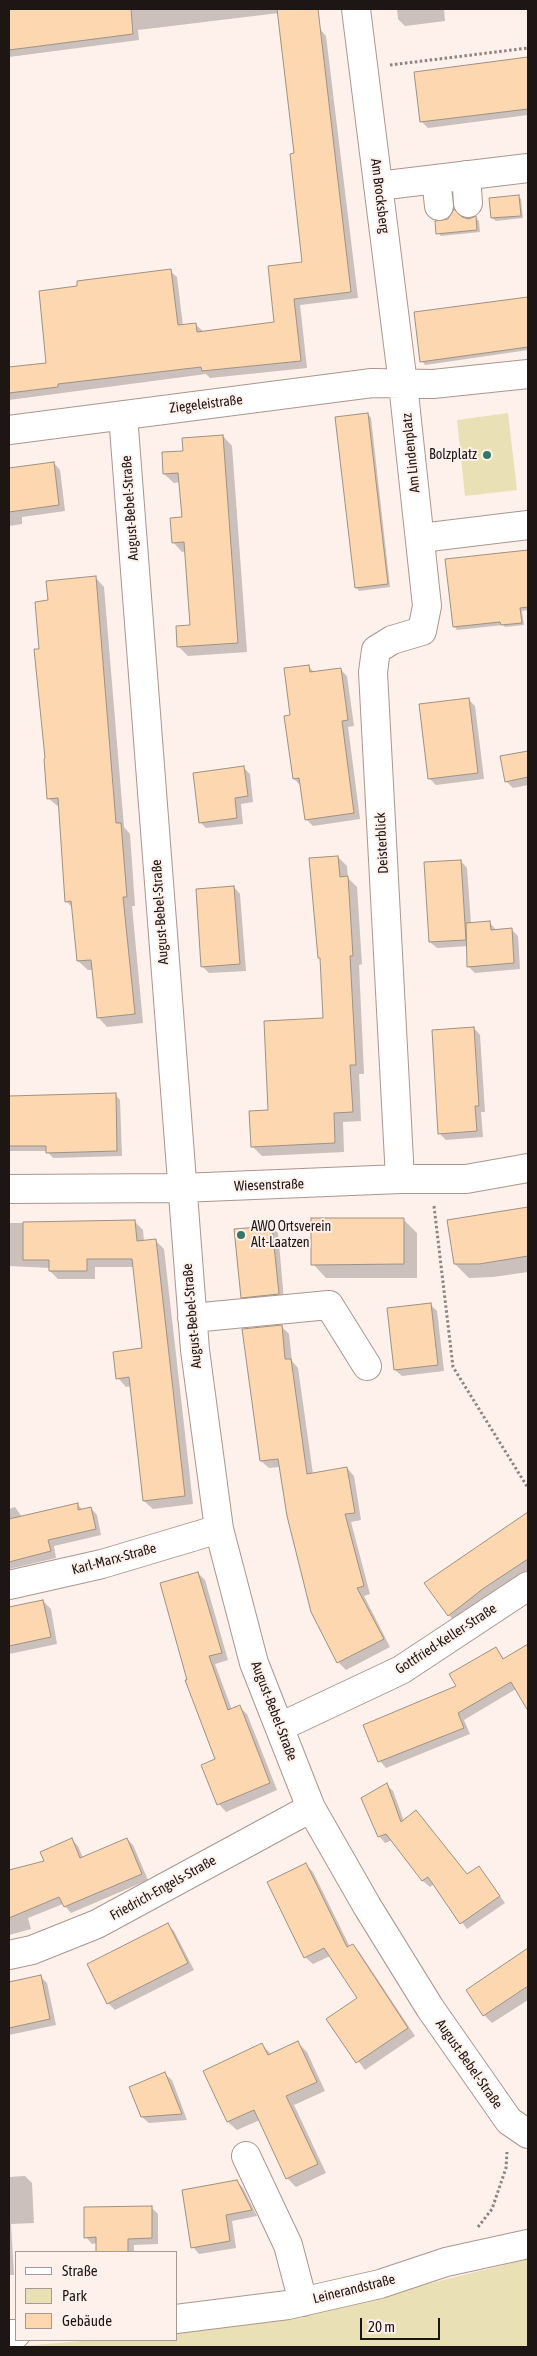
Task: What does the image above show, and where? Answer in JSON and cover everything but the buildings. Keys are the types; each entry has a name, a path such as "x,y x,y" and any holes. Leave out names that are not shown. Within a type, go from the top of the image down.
{"street":[{"name":"Am Brocksberg","path":"356,9 403,384"},
{"path":"378,186 528,168"},
{"path":"466,175 468,203"},
{"path":"436,179 439,206"},
{"path":"403,384 433,384 528,374"},
{"name":"Ziegeleistraße","path":"9,430 372,383 403,384"},
{"name":"Am Lindenplatz","path":"403,384 421,538"},
{"name":"August-Bebel-Straße","path":"123,415 192,1318 219,1528 254,1663 311,1808 366,1906 430,2008 519,2128"},
{"path":"421,538 528,525"},
{"name":"Deisterblick","path":"400,1179 373,672 376,650 392,640 422,631 427,606 421,538"},
{"name":"Wiesenstraße","path":"9,1189 181,1188 400,1179 466,1179 528,1168"},
{"path":"192,1318 329,1305 367,1366"},
{"name":"Karl-Marx-Straße","path":"9,1585 102,1564 219,1528"},
{"name":"Gottfried-Keller-Straße","path":"280,1726 401,1670 528,1586"},
{"name":"Friedrich-Engels-Straße","path":"9,1955 32,1950 98,1924 311,1808"},
{"path":"246,2156 288,2245 303,2302"},
{"name":"Leinerandstraße","path":"178,2319 303,2302 380,2284 446,2262 528,2244"}],"path":[{"path":"364,68 528,48"},
{"path":"430,1179 453,1367 528,1488"},
{"path":"475,2231 492,2209 519,2128"}],"green space":[{"name":"Bolzplatz","path":"508,413 517,490 465,496 457,420"},
{"path":"528,2259 528,2347 9,2347 82,2341 178,2341 178,2331 383,2295"}],"place":[{"name":"Bolzplatz","path":"487,455"},
{"name":"AWO Ortsverein Alt-Laatzen","path":"241,1235"}]}
